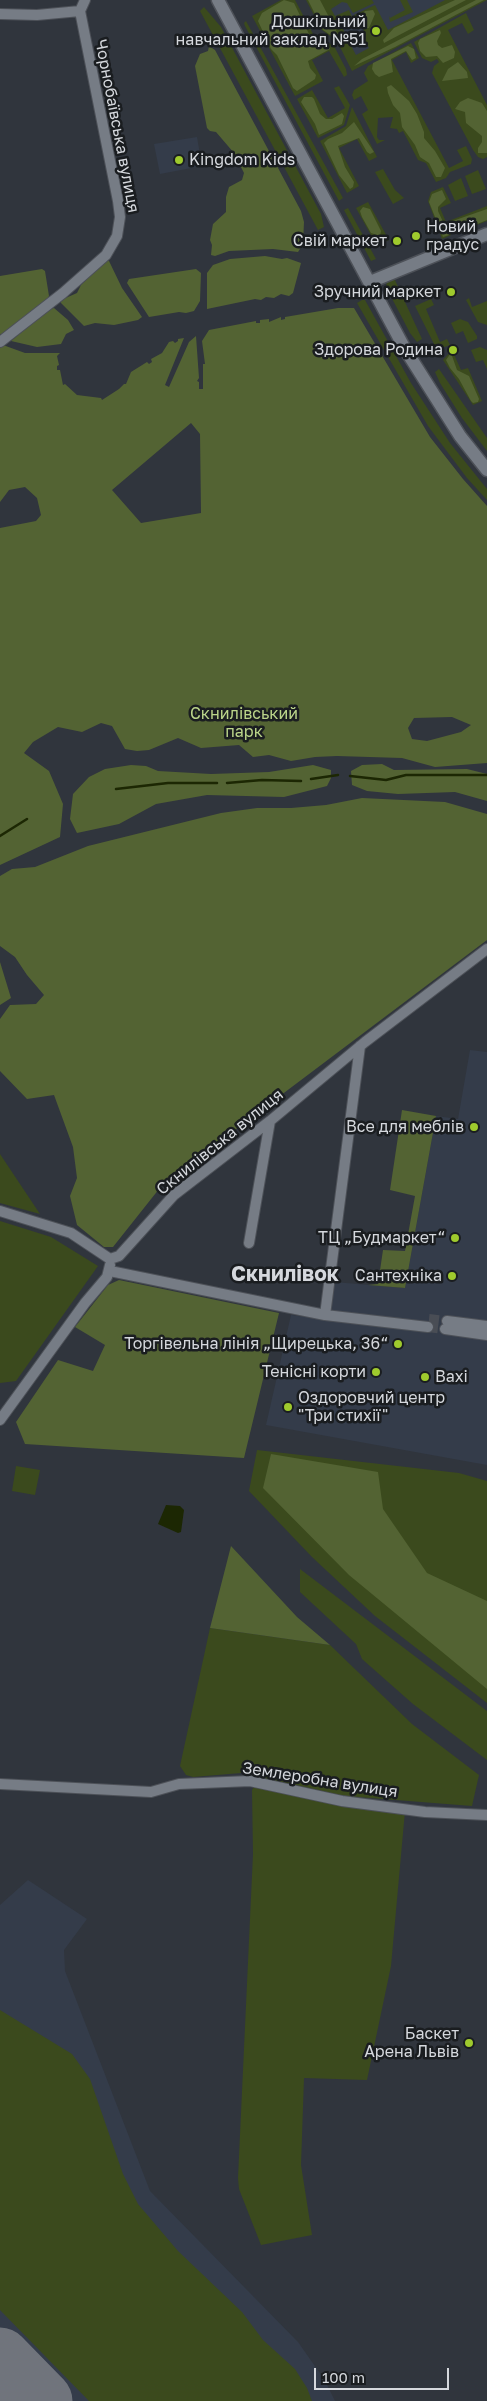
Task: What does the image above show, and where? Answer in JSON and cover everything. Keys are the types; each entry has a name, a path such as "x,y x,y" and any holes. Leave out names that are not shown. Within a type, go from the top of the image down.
{"main road":[{"path":"218,0 416,367 460,436 487,470"},
{"path":"370,282 487,234"}],"street":[{"path":"0,14 37,15 80,11 85,0"},
{"name":"Чорнобаївська вулиця","path":"0,342 63,293 106,254 117,236 120,217 80,11"},
{"name":"Скнилівська вулиця","path":"110,1260 119,1256 174,1195 270,1121 360,1046 487,950"},
{"path":"325,1315 360,1046"},
{"path":"249,1243 270,1121"},
{"path":"0,1212 71,1233 110,1260 110,1271 107,1277 73,1319 0,1420"},
{"path":"110,1271 325,1315 426,1324"},
{"path":"487,1326 446,1325 487,1335"},
{"name":"Землеробна вулиця","path":"0,1784 151,1792 179,1784 250,1781 342,1801 425,1812 487,1815"}],"shaded area":[{"path":"281,0 295,0 313,34 334,46 346,69 347,75 344,77 329,51 312,60 323,81 295,96 252,16"},
{"name":"Дошкільний навчальний заклад №51","path":"306,0 372,0 374,3 353,13 347,3 342,2 331,9 335,16 349,10 354,21 342,27 347,37 357,34 349,42 356,55 369,48 361,35 364,31 354,15 375,5 388,30 445,0 487,0 352,71 337,41 322,30"},
{"name":"Дошкільний навчальний заклад №51","path":"321,0 473,0 354,63"},
{"path":"400,0 407,0 413,12 390,22 389,16 390,18 405,10"},
{"path":"204,7 221,27 321,214 324,227 318,230 200,11"},
{"path":"466,13 474,30 468,34 462,23 448,30 487,105 487,157 483,159 478,157 473,150 432,73 434,66 439,62 437,59 431,62 422,58 414,42"},
{"path":"246,21 343,198 339,201 245,26 244,23"},
{"path":"411,43 419,58 411,63 406,52 392,60 449,168 463,161 457,150 466,146 472,159 471,164 450,172 446,178 436,182 426,163 418,160 403,131 399,133 397,129 390,128 393,117 378,118 377,137 379,140 385,140 377,144 362,114 368,110 361,96 354,100 352,95 354,90 368,81 364,73 368,66"},
{"path":"339,86 350,105 344,125 318,138 297,99 312,90 328,118 345,108 334,88"},
{"path":"352,107 377,157 369,161 357,139 339,148 359,186 347,193 320,141 346,126"},
{"name":"Kingdom Kids","path":"197,137 202,166 160,174 154,144"},
{"path":"383,169 395,190 404,198 393,204 375,172"},
{"path":"478,170 486,189 472,194 465,176"},
{"path":"461,178 468,196 455,201 448,185"},
{"path":"443,187 451,203 440,208 446,222 487,206 487,221 464,230 458,227 451,230 451,235 442,239 428,201 431,192"},
{"path":"368,202 389,240 377,246 356,208"},
{"path":"348,208 376,259 371,261 344,210"},
{"path":"394,278 422,339 417,342 410,333 386,287 387,282"},
{"path":"469,298 472,307 487,301 487,325 478,322 466,300"},
{"path":"431,299 434,305 426,309 440,342 447,339 450,345 437,350 415,306"},
{"path":"365,300 411,383 450,443 487,489 487,500 467,478 428,426 357,303"},
{"path":"460,319 468,322 477,339 468,343 463,331 456,334 451,323"},
{"path":"480,347 487,350 487,369 483,360 476,362 471,350"},
{"path":"452,350 461,370 468,368 482,401 473,405 443,360"},
{"path":"439,369 487,438 487,451 462,418 440,383 435,372"},
{"path":"470,1050 487,1052 487,1465 266,1425 291,1315 329,1320 334,1282 405,1288 436,1116 458,1119"},
{"path":"0,1154 40,1214 0,1203"},
{"path":"0,1221 51,1237 98,1266 16,1381 0,1383"},
{"path":"257,1450 459,1473 487,1481 487,1703 375,1616 312,1557 249,1491"},
{"path":"16,1466 40,1470 35,1495 12,1491"},
{"path":"166,1505 180,1506 184,1510 181,1532 178,1533 158,1524"},
{"path":"300,1569 487,1711 487,1760 413,1704 362,1659 356,1644 300,1592"},
{"path":"210,1628 330,1645 412,1724 479,1775 472,1806 345,1796 241,1773 193,1777 186,1775 180,1766"},
{"path":"256,1784 405,1811 391,1966 367,2080 304,2078 301,2165 312,2235 261,2245 239,2189 238,2178 253,1854 252,1790"},
{"path":"28,1880 87,1919 64,1950 65,1971 150,2191 298,2342 324,2379 335,2401 0,2401 0,1905"},
{"path":"0,2010 72,2054 90,2079 123,2174 138,2204 178,2251 242,2312 263,2340 295,2369 307,2388 312,2401 89,2401 0,2310"}],"green space":[{"path":"284,0 294,3 309,34 328,45 330,49 308,61 310,68 316,75 315,79 297,91 293,88 277,55 271,49 258,21 262,13"},
{"path":"308,0 320,0 343,47 335,38 323,30"},
{"path":"455,0 466,0 384,43 383,40 394,28"},
{"path":"476,0 484,0 395,47 354,66 362,59"},
{"path":"373,10 375,14 369,28 363,27 359,18 365,11"},
{"path":"440,30 441,33 437,41 438,45 442,48 452,45 455,52 454,58 443,63 437,56 426,57 420,51 418,43 420,39"},
{"path":"209,46 215,50 301,211 304,222 303,244 298,252 273,249 229,251 215,256 211,255 212,245 210,240 213,224 226,212 226,197 229,187 242,180 244,173 234,153 216,132 210,131 207,128 195,66 200,54 208,51"},
{"path":"408,46 414,49 416,58 412,60 406,51 391,59 393,72 379,77 375,74 372,69 373,63"},
{"path":"458,62 467,72 468,78 442,81 448,69"},
{"path":"391,85 409,101 417,114 424,132 424,138 435,151 445,168 441,177 436,177 429,163 420,157 415,145 402,127 400,113 393,105 388,93 387,87"},
{"path":"304,97 312,97 314,99 320,114 326,119 332,119 342,113 344,116 342,124 319,135 315,124 301,102"},
{"path":"468,98 482,103 487,111 487,153 478,153 482,136 466,123 465,112 455,109 460,102"},
{"path":"354,122 374,152 370,154 367,152 359,138 338,146 345,167 354,182 353,187 350,189 339,175 324,143 328,139 342,133"},
{"path":"442,190 446,199 438,207 438,211 444,224 487,209 487,220 465,229 458,226 450,229 449,235 443,237 429,202 432,194"},
{"path":"363,207 370,209 381,231 380,236 371,233 360,211"},
{"path":"265,256 287,258 301,263 293,293 289,296 281,294 274,298 266,297 261,300 255,299 207,309 207,273 213,265 230,259"},
{"path":"105,261 109,261 122,288 142,317 138,320 114,325 95,323 84,326 61,303 61,300 77,293 81,285"},
{"path":"42,269 45,271 49,296 47,300 20,322 3,334 0,334 0,276"},
{"path":"196,269 201,273 200,301 194,311 186,313 179,312 149,317 127,283 129,279"},
{"path":"54,308 68,320 74,330 66,334 61,344 37,347 11,341 49,309"},
{"name":"Скнилівський парк","path":"338,308 354,308 430,437 487,506 487,763 435,767 402,758 337,756 291,761 269,755 253,757 239,745 201,748 178,738 149,750 137,751 125,749 112,726 101,723 82,732 58,727 33,742 24,753 49,771 63,804 60,837 0,865 0,528 36,521 41,515 37,498 25,487 9,490 0,502 0,347 3,345 25,353 60,353 57,356 59,365 57,370 60,370 63,385 65,384 77,395 101,398 102,400 126,384 131,372 147,362 149,364 152,362 151,359 162,353 169,342 173,341 175,343 178,339 184,338 165,385 169,387 189,342 196,336 199,378 197,381 199,382 199,389 203,389 203,364 205,364 202,341 209,330 256,321 256,323 260,323 260,320 269,319 269,322 281,317 281,320 285,319 285,317","holes":["191,423 200,434 201,513 141,523 112,490","452,717 471,725 461,732 427,741 412,739 408,728 414,718"]},
{"path":"451,353 457,370 469,376 479,399 478,402 473,403 471,401 459,379 450,368 446,360"},
{"path":"382,764 394,770 467,769 487,774 487,801 455,792 398,794 367,791 352,785 351,771 362,765"},
{"path":"131,765 146,766 158,771 211,774 269,772 313,765 331,770 331,778 327,786 284,797 207,795 156,804 119,824 77,833 70,819 73,794 89,777 105,769"},
{"path":"362,798 445,802 487,814 487,940 163,1184 113,1247 104,1247 77,1225 70,1196 77,1178 73,1147 54,1095 27,1099 0,1071 0,1019 10,1005 36,1004 44,995 15,957 0,946 0,876 12,869 35,867 88,846 221,813 257,808 326,805"},
{"path":"0,962 11,998 0,1005"},
{"path":"402,1110 436,1116 405,1288 368,1285 378,1284 383,1250 405,1251 415,1196 390,1190"},
{"path":"119,1280 279,1313 244,1458 25,1444 16,1422 58,1360 93,1371 105,1345 75,1327 108,1285"},
{"path":"271,1454 378,1472 383,1509 427,1573 487,1601 487,1689 349,1575 263,1488"},
{"path":"231,1546 297,1617 330,1645 210,1628"}],"waterway":[{"path":"311,779 338,775"},
{"path":"350,776 386,780 406,775 487,775"},
{"path":"227,783 262,780 301,781"},
{"path":"116,789 168,783 217,783"},
{"path":"0,836 27,819"}],"runway":[{"path":"0,2358 42,2401"}],"tunnel":[{"path":"429,1319 447,1321"},
{"path":"428,1327 445,1329"}],"place":[{"name":"Дошкільний навчальний заклад №51","path":"376,31"},
{"name":"Kingdom Kids","path":"179,160"},
{"name":"Новий градус","path":"416,236"},
{"name":"Свій маркет","path":"397,241"},
{"name":"Зручний маркет","path":"451,292"},
{"name":"Здорова Родина","path":"453,350"},
{"name":"Все для меблів","path":"474,1127"},
{"name":"ТЦ „Будмаркет“","path":"455,1238"},
{"name":"Сантехніка","path":"452,1276"},
{"name":"Торгівельна лінія „Щирецька, 36“","path":"398,1344"},
{"name":"Тенісні корти","path":"376,1372"},
{"name":"Baxi","path":"425,1377"},
{"name":"Оздоровчий центр \"Три стихії\"","path":"288,1407"},
{"name":"Баскет Арена Львів","path":"469,2043"}],"district":[{"name":"Скнилівок","path":"285,1274"}]}
